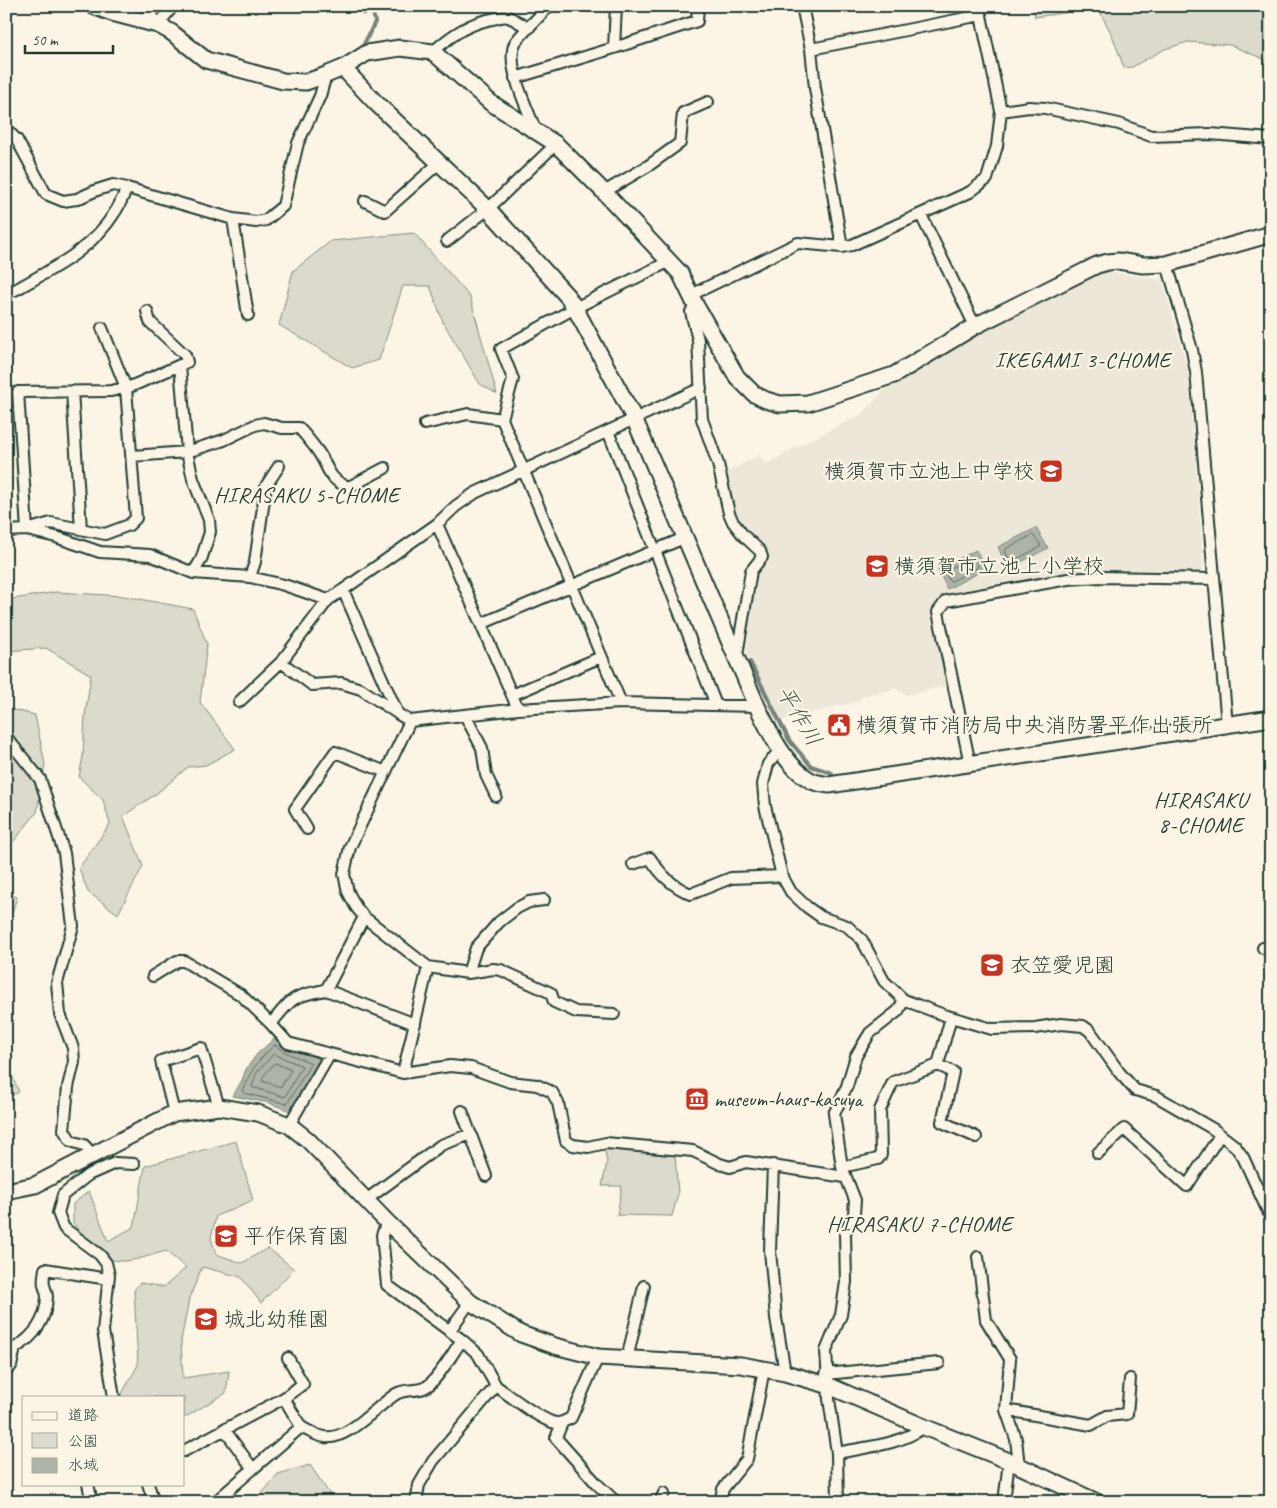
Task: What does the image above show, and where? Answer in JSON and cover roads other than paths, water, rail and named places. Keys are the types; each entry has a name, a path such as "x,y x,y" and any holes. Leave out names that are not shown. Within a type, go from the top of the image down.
{"street":[{"path":"93,6 158,25 171,32 206,60 283,81 306,82 326,76 367,53 400,48 433,52 491,103 556,144 604,192 680,273 737,377 754,394 780,404 808,403 894,375 975,326 1102,263 1118,261 1143,265 1167,264 1271,234"},
{"path":"146,6 158,25"},
{"path":"158,25 173,6"},
{"path":"536,131 515,78 511,60 515,43 549,6"},
{"path":"614,48 616,6"},
{"path":"515,78 697,21 698,6"},
{"path":"802,6 811,49 815,88 842,247"},
{"path":"736,660 751,570 762,557 760,551 733,522 729,513 718,464 702,418 698,340 691,312 694,300 798,243 842,247 852,245 970,192 987,179 997,146 1002,111 980,10 811,49"},
{"path":"433,52 449,37 475,23 509,11 529,28"},
{"path":"343,68 374,102 488,208 568,297 634,418 757,706 780,749 797,770 811,781 829,785 1271,718"},
{"path":"6,130 18,140 46,194 63,201 77,199 113,185 233,219 256,222 266,220 283,206 298,143 320,96 326,76"},
{"path":"604,192 648,166 680,143 683,113 708,102"},
{"path":"1002,111 1046,108 1119,124 1151,136 1210,134 1271,139"},
{"path":"447,241 488,208 556,144"},
{"path":"364,201 385,211 439,163"},
{"path":"6,291 15,290 75,256 101,231 115,212 127,188"},
{"path":"920,215 975,326"},
{"path":"233,219 248,315"},
{"path":"621,703 502,419 513,379 500,349 575,308 670,261"},
{"path":"1167,264 1192,350 1196,372 1227,726"},
{"path":"27,530 18,392 111,391 126,388 187,362 185,355 150,322 147,311"},
{"path":"6,531 27,530 51,523 105,534 129,525 136,518 126,388 102,328"},
{"path":"180,366 186,452 193,479 209,520 210,532 193,573"},
{"path":"239,702 281,662 328,600 437,524 456,506 474,493 701,388"},
{"path":"72,391 81,529"},
{"path":"425,424 468,414 502,419"},
{"path":"132,456 186,452 224,440 255,425 264,423 282,428 299,428 320,454 328,472 342,484 349,487 385,468"},
{"path":"608,431 716,705"},
{"path":"250,577 255,562 266,486 280,466"},
{"path":"437,524 518,709"},
{"path":"27,530 100,552 150,555 193,573 250,577 284,585 328,600"},
{"path":"481,624 684,538"},
{"path":"970,764 938,612 946,601 1068,579 1101,577 1214,579"},
{"path":"344,590 398,714"},
{"path":"512,695 602,657"},
{"path":"281,662 312,684 341,683 361,689 410,721 518,709 621,703 757,706"},
{"path":"465,715 482,748 486,775 496,796"},
{"path":"410,721 350,847 344,874 348,892 356,907 364,918 428,967 468,973 493,969 501,970 551,993 554,1002 576,1012 614,1014"},
{"path":"6,737 40,779 64,853 73,926 57,983 60,1014 73,1048 74,1062 68,1087 64,1130 71,1140 84,1144 92,1162 88,1175 62,1195 58,1213 64,1228 100,1255 106,1263 108,1279 103,1331 114,1396"},
{"path":"780,749 768,764 763,784 765,806 782,876 791,892 807,907 821,917 847,926 862,940 884,981 904,1000 992,1029 1034,1028 1061,1024 1083,1026 1090,1031 1118,1072 1135,1090 1156,1096 1235,1146 1243,1157 1271,1218"},
{"path":"307,828 295,809 335,752 386,772"},
{"path":"633,864 650,858 661,875 677,889 691,894 731,878 782,876"},
{"path":"468,973 476,948 499,922 517,908 530,902 544,900"},
{"path":"326,990 364,918"},
{"path":"154,976 177,961 184,961 241,995 288,1043 403,1073 450,1066 471,1068 493,1078 510,1082 537,1085 552,1092 558,1103 566,1141 588,1147 606,1144 693,1151 730,1167 746,1162 844,1172 878,1159 882,1155 880,1110 893,1082 938,1065 954,1072 942,1122 976,1137"},
{"path":"403,1073 428,967"},
{"path":"271,1024 290,1001 302,994 326,990 415,1024"},
{"path":"838,1502 837,1454 827,1380 826,1351 841,1315 846,1282 846,1232 854,1214 855,1200 844,1172 834,1114 847,1086 856,1056 870,1033 898,1010 904,1000"},
{"path":"938,1065 951,1017"},
{"path":"174,1113 161,1061 201,1048 220,1107"},
{"path":"289,1125 330,1054"},
{"path":"6,1191 35,1185 92,1162 174,1113 220,1107 258,1113 289,1125 308,1140 470,1302 521,1334 554,1346 598,1357 741,1365 827,1380 924,1427 1014,1464 1072,1497 1097,1502"},
{"path":"462,1111 486,1176"},
{"path":"1098,1152 1124,1129 1187,1186 1220,1135"},
{"path":"366,1200 441,1145 471,1134"},
{"path":"92,1162 134,1164"},
{"path":"773,1165 770,1250 776,1318 784,1373"},
{"path":"388,1222 382,1236 387,1285 462,1340 478,1354 496,1386 534,1412 555,1423 562,1423 571,1418 598,1357"},
{"path":"978,1257 986,1320 1010,1359 1006,1410 1016,1439 1014,1464 1004,1502"},
{"path":"6,1371 11,1366 15,1348 28,1341 42,1322 47,1295 43,1283 45,1269 108,1279"},
{"path":"627,1359 644,1286"},
{"path":"450,1330 470,1302"},
{"path":"284,1398 301,1427 328,1438 358,1424 397,1393 420,1391 430,1384 462,1340"},
{"path":"185,1450 284,1398 303,1384 288,1358"},
{"path":"827,1380 939,1363"},
{"path":"720,1502 723,1489 747,1459 764,1369"},
{"path":"1006,1410 1091,1425 1107,1416 1127,1414 1130,1379"},
{"path":"416,1502 419,1484 433,1461 496,1386"},
{"path":"562,1423 556,1438 597,1484 616,1502"},
{"path":"216,1502 301,1427"},
{"path":"837,1454 913,1435 924,1427"},
{"path":"224,1430 253,1469"},
{"path":"88,1486 92,1502"},
{"path":"149,1486 154,1502"}],"water":[{"path":"1036,528 1048,548 1008,569 998,547"},
{"path":"976,550 986,569 947,589 938,569"},
{"path":"276,1037 285,1046 320,1059 290,1111 269,1103 233,1096 246,1069 257,1054"}],"waterway":[{"path":"361,50 375,22 372,6"},
{"name":"平作川","path":"750,662 789,740 811,766 832,773"}],"place":[{"name":"横須賀市立池上中学校","path":"1051,471"},
{"name":"横須賀市立池上小学校","path":"877,566"},
{"name":"横須賀市消防局中央消防署平作出張所","path":"839,725"},
{"name":"衣笠愛児園","path":"992,965"},
{"name":"museum-haus-kasuya","path":"697,1099"},
{"name":"平作保育園","path":"226,1236"},
{"name":"城北幼稚園","path":"206,1319"}],"district":[{"name":"IKEGAMI 3-CHOME","path":"1083,360"},
{"name":"HIRASAKU 5-CHOME","path":"307,495"},
{"name":"HIRASAKU 8-CHOME","path":"1201,812"},
{"name":"HIRASAKU 7-CHOME","path":"920,1224"}]}
